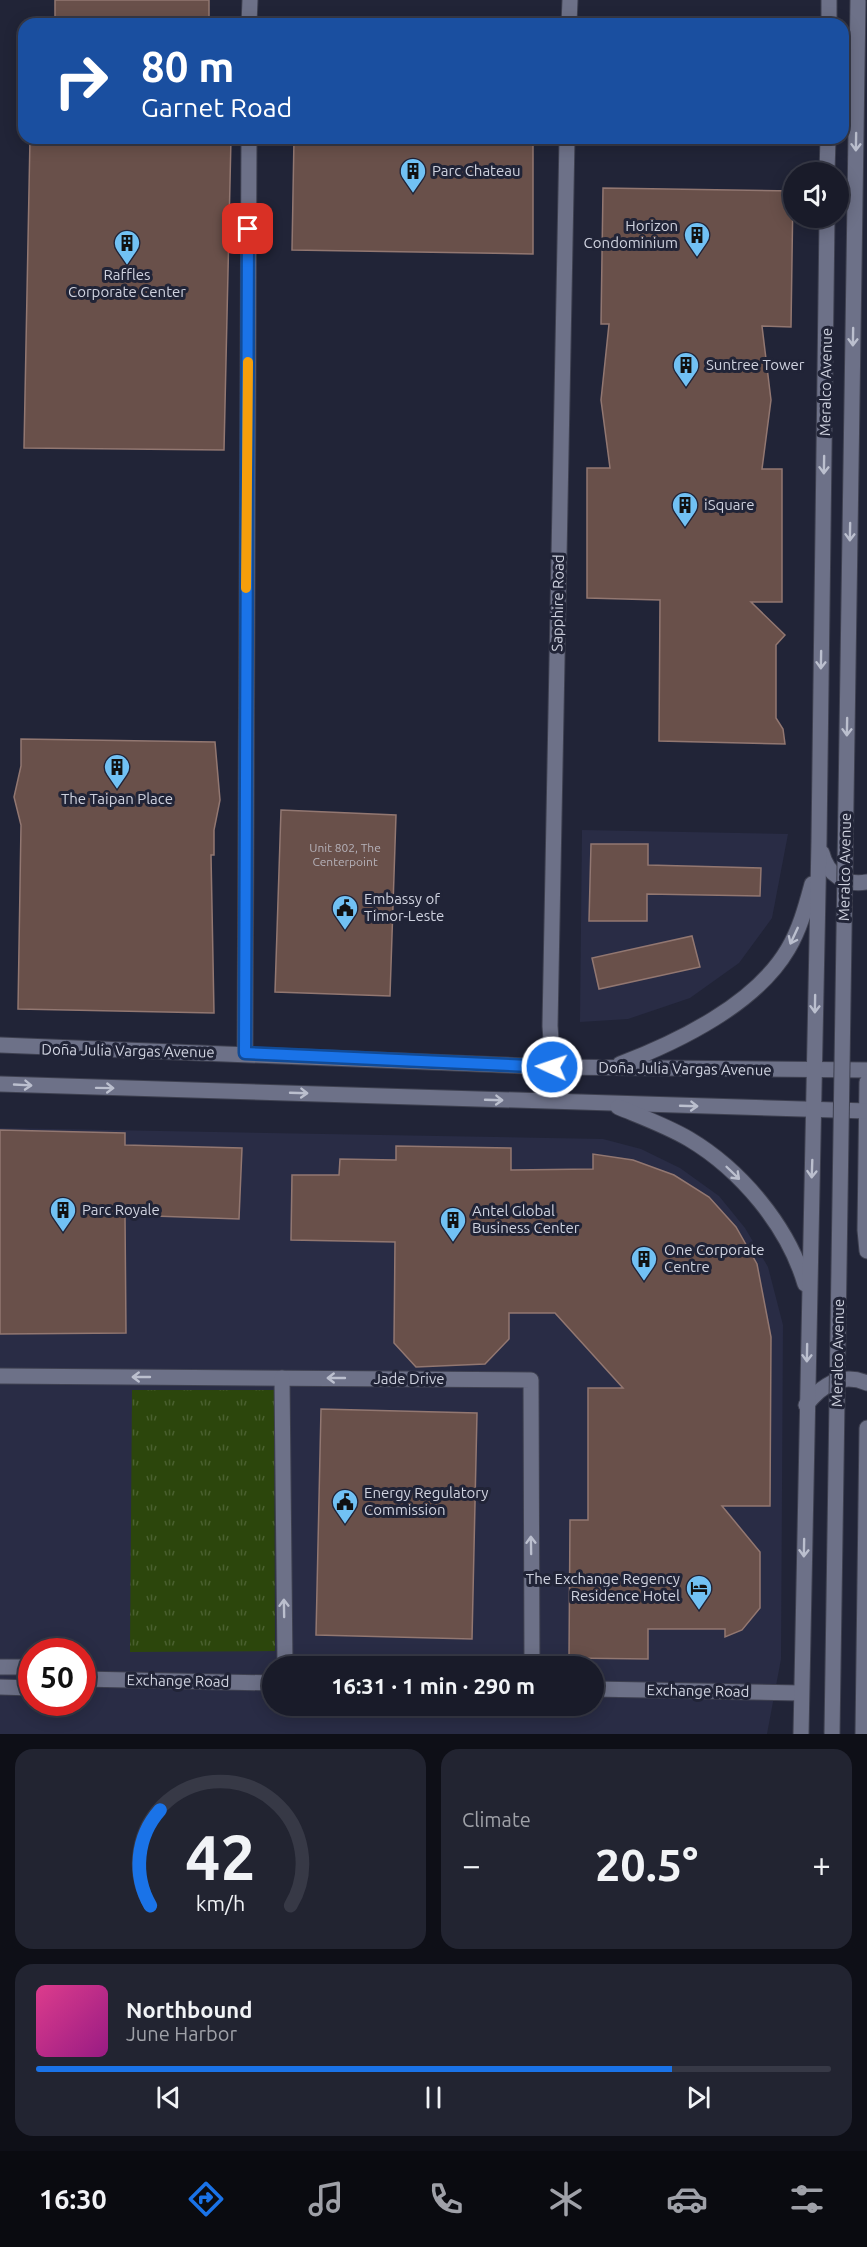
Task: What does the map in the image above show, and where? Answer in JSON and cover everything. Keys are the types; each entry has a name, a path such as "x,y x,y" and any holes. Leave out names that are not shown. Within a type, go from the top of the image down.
{"main road":[{"path":"249,18 250,0"},
{"path":"569,18 570,0"},
{"path":"829,0 829,18"},
{"name":"Meralco Avenue","path":"832,1734 858,0"},
{"path":"245,1053 249,144"},
{"name":"Sapphire Road","path":"552,1067 550,1026 567,144"},
{"path":"827,162 828,144"},
{"name":"Meralco Avenue","path":"801,1734 808,1295 819,841 827,228"},
{"path":"819,841 824,860 832,874 851,882 867,882"},
{"path":"613,1067 690,1033 723,1011 765,977 783,957 797,932 818,861"},
{"name":"Doña Julia Vargas Avenue","path":"0,1046 245,1053 552,1067 867,1070"},
{"path":"867,1082 865,1230 867,1251"},
{"path":"0,1084 867,1111"},
{"path":"610,1103 689,1139 710,1153 739,1179 788,1243 802,1273 808,1295"},
{"name":"Jade Drive","path":"0,1376 531,1380 532,1656"},
{"path":"282,1378 285,1656"},
{"path":"806,1405 821,1388 832,1382 854,1380 867,1383"},
{"path":"863,1734 867,1428"},
{"path":"0,1666 18,1667"},
{"name":"Exchange Road","path":"96,1679 262,1683"},
{"path":"0,1687 18,1688"},
{"name":"Exchange Road","path":"604,1689 801,1693"}],"shaded area":[{"path":"582,830 788,834 772,918 739,963 690,998 628,1019 580,1022"},
{"path":"0,1128 603,1139 641,1149 680,1168 719,1196 745,1228 768,1267 783,1325 781,1659 767,1734 0,1734"}],"green space":[{"path":"132,1390 274,1390 275,1651 130,1652"}],"building":[{"path":"55,0 209,0 209,18 55,18"},
{"path":"30,144 231,144 224,450 24,448"},
{"name":"Parc Chateau","path":"294,144 533,144 533,254 292,250"},
{"path":"603,188 783,191 783,228 792,228 791,327 762,326 771,400 762,469 782,469 782,602 751,602 785,635 776,645 776,718 783,729 785,744 659,741 660,600 587,598 587,468 610,468 601,400 609,324 601,324"},
{"path":"21,739 215,742 220,800 214,830 214,855 211,855 214,1013 18,1009 21,825 14,797 21,766"},
{"path":"281,810 396,815 390,996 275,992"},
{"path":"591,844 648,844 648,865 761,868 760,896 647,894 647,921 589,921"},
{"path":"692,936 700,967 599,989 592,958"},
{"name":"Parc Royale","path":"0,1130 125,1133 125,1145 242,1148 239,1219 125,1215 126,1333 0,1334"},
{"path":"396,1146 511,1148 511,1170 593,1169 593,1154 633,1160 674,1175 709,1197 736,1227 757,1264 771,1337 770,1506 722,1506 760,1552 760,1608 742,1630 725,1637 725,1629 648,1629 648,1659 569,1656 570,1520 588,1520 588,1388 623,1388 555,1313 509,1313 509,1339 485,1364 416,1367 394,1343 395,1242 291,1240 292,1175 339,1175 340,1159 396,1160"},
{"path":"321,1409 477,1413 472,1639 316,1635"}],"slow traffic":[{"path":"246,588 248,362"}],"place":[{"name":"Parc Chateau","path":"413,194"},
{"name":"Horizon Condominium","path":"697,258"},
{"name":"Raffles Corporate Center","path":"127,266"},
{"name":"Suntree Tower","path":"686,388"},
{"name":"iSquare","path":"685,528"},
{"name":"The Taipan Place","path":"117,790"},
{"name":"Embassy of Timor-Leste","path":"345,931"},
{"name":"Parc Royale","path":"63,1233"},
{"name":"Antel Global Business Center","path":"453,1243"},
{"name":"One Corporate Centre","path":"644,1282"},
{"name":"Energy Regulatory Commission","path":"345,1525"},
{"name":"The Exchange Regency Residence Hotel","path":"699,1611"}],"route":[{"path":"248,229 245,1053 552,1067"}]}
